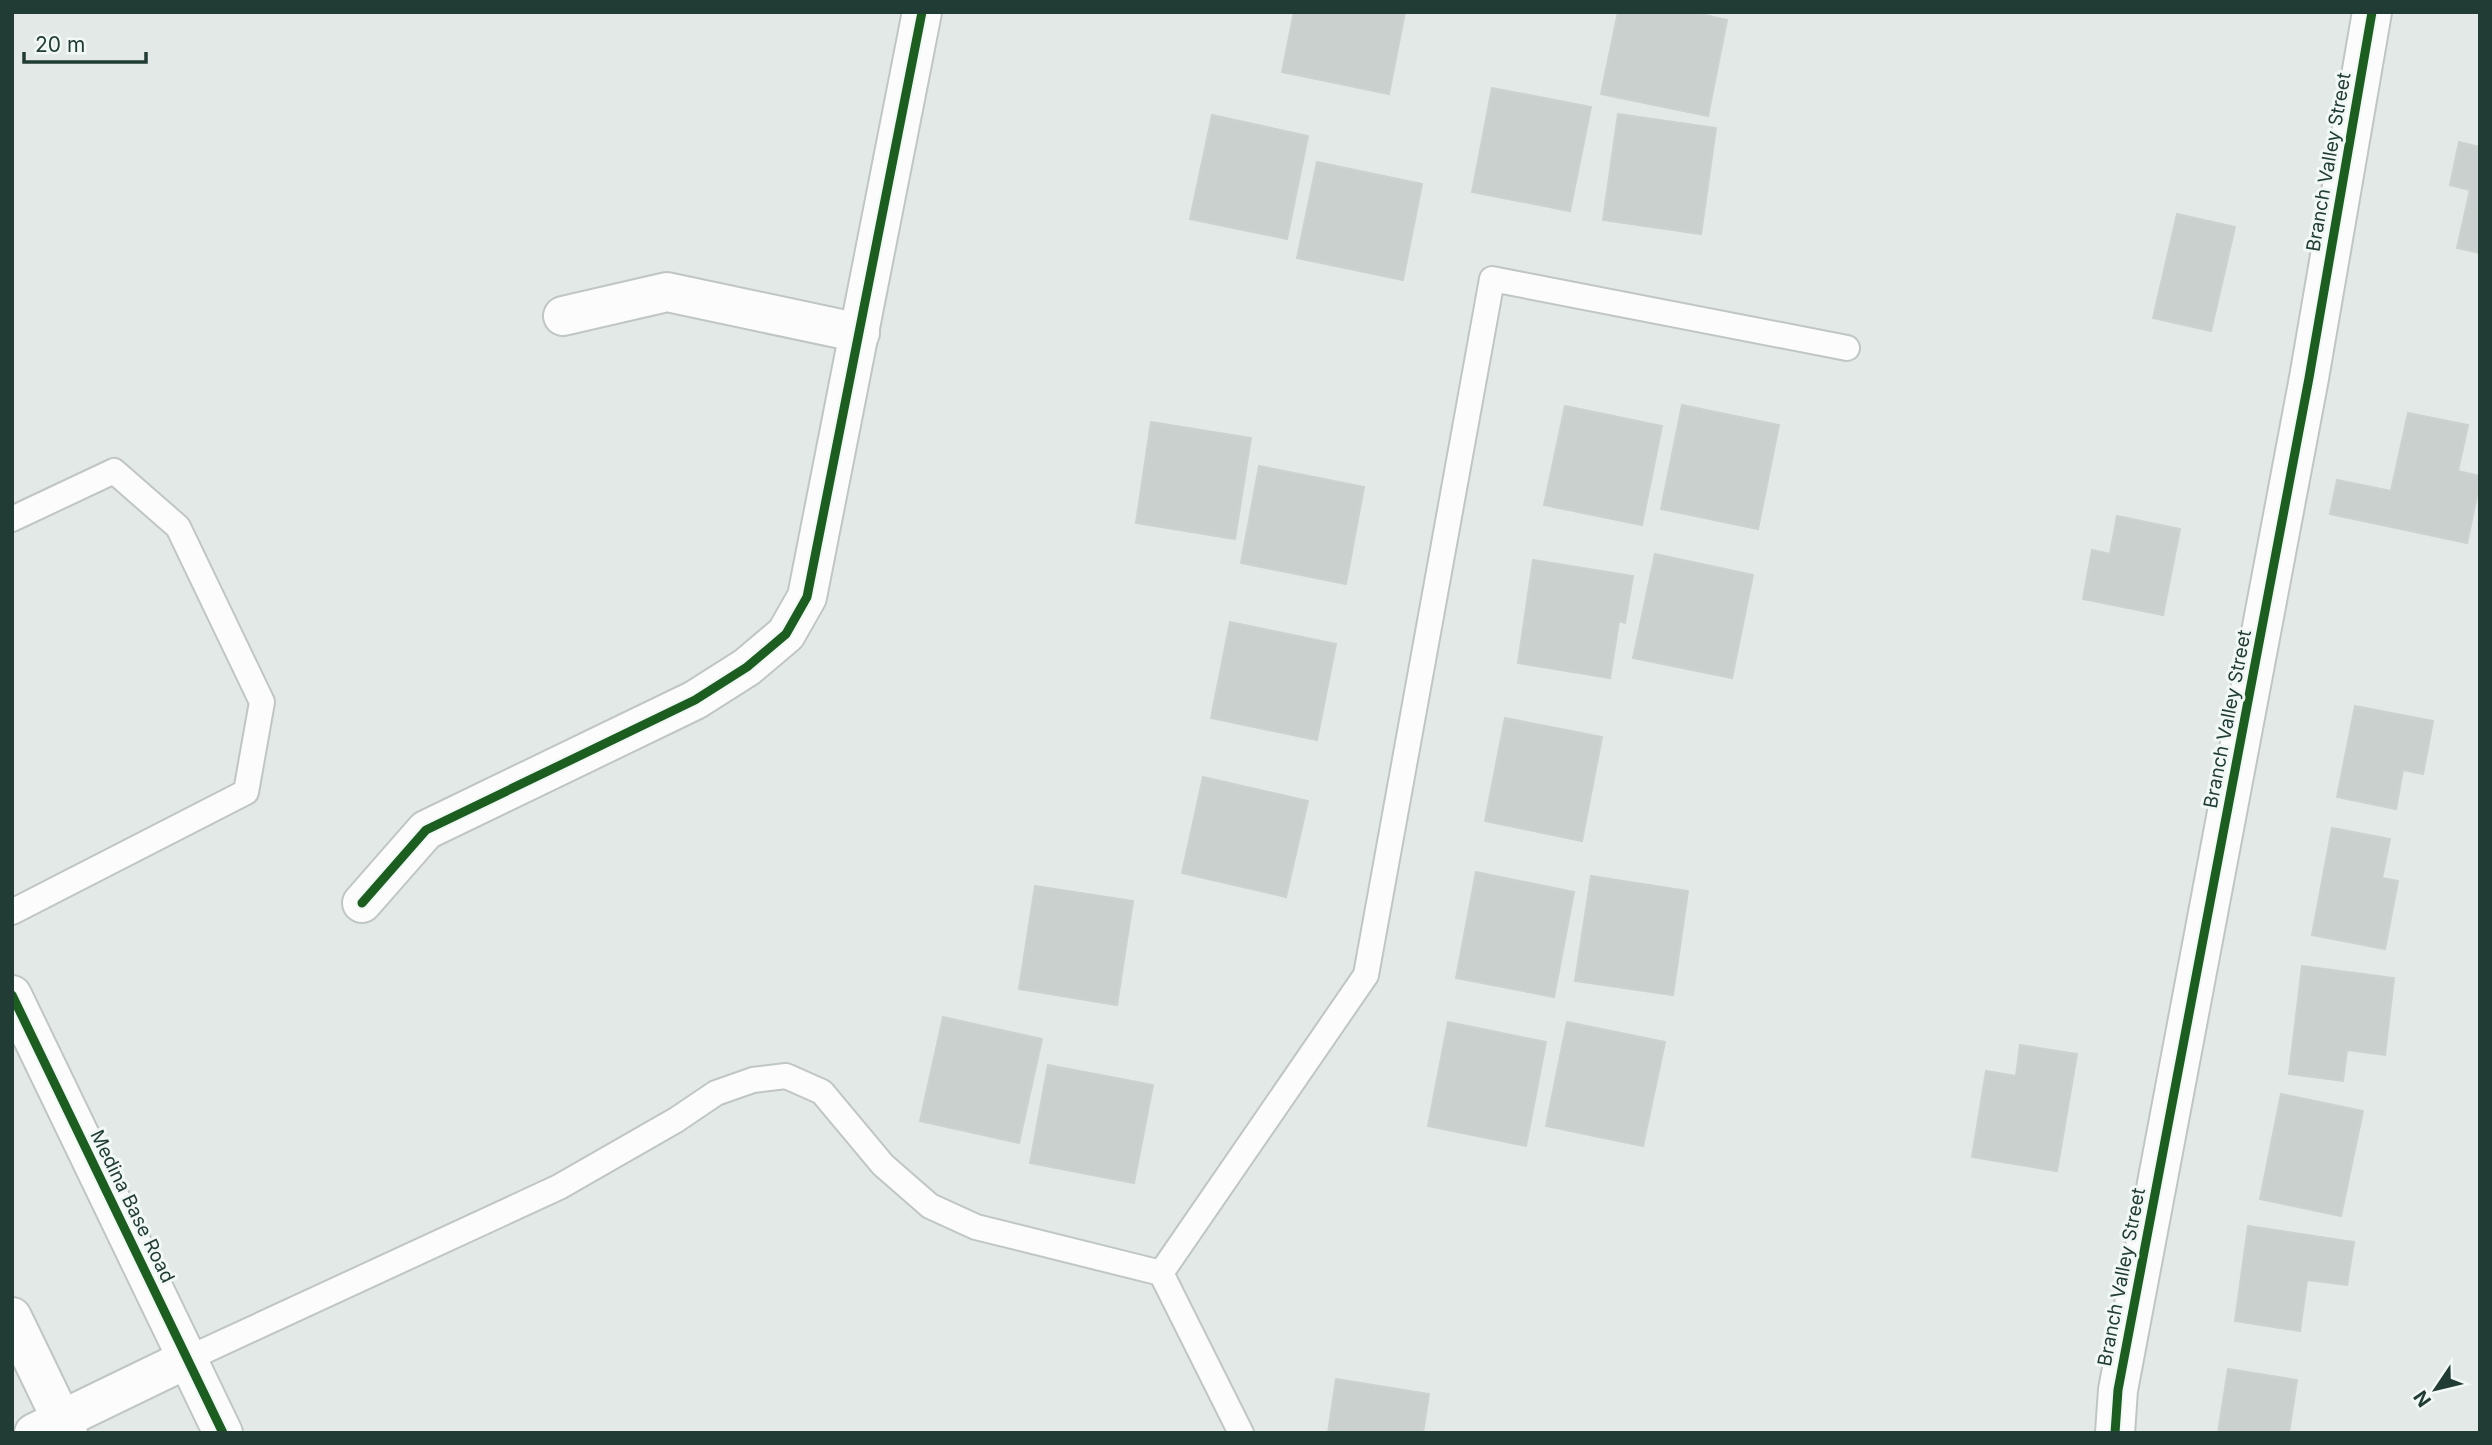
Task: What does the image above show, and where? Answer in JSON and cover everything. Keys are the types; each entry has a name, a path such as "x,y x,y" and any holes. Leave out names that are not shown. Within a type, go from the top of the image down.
{"street":[{"path":"362,903 426,830 695,700 747,667 786,634 807,597 922,12"},
{"name":"Branch Valley Street","path":"2115,1433 2120,1377 2306,392 2372,12"},
{"path":"563,316 667,292 860,332"},
{"name":"Medina Base Road","path":"12,995 223,1433"},
{"path":"12,1317 54,1428 187,1359"}],"lane":[{"path":"1161,1273 1366,975 1492,279 1847,348"},
{"path":"12,519 114,471 178,527 262,702 246,792 12,912"},
{"path":"187,1359 559,1187 676,1120 716,1093 753,1080 786,1076 822,1092 883,1165 930,1206 976,1227 1161,1273 1241,1433"}],"building":[{"path":"1294,12 1405,12 1389,94 1282,72"},
{"path":"1618,12 1692,12 1727,20 1708,116 1601,94"},
{"path":"1492,88 1591,107 1570,211 1472,192"},
{"path":"1618,114 1716,128 1701,234 1603,220"},
{"path":"1212,115 1308,136 1287,239 1190,219"},
{"path":"2459,142 2480,147 2480,253 2457,248 2470,190 2450,185"},
{"path":"1317,162 1422,184 1403,280 1297,258"},
{"path":"2177,214 2235,227 2211,331 2153,318"},
{"path":"1682,405 1779,425 1758,529 1661,509"},
{"path":"1565,406 1662,426 1642,525 1544,505"},
{"path":"2408,413 2468,425 2458,471 2480,476 2480,482 2467,543 2330,514 2337,480 2391,491"},
{"path":"1151,422 1251,438 1235,539 1136,523"},
{"path":"1259,466 1364,487 1346,584 1241,563"},
{"path":"2117,516 2180,529 2163,615 2083,599 2092,550 2110,554"},
{"path":"1655,554 1753,575 1732,678 1633,658"},
{"path":"1533,560 1633,576 1625,623 1619,621 1610,678 1518,663"},
{"path":"1230,622 1336,644 1317,740 1211,718"},
{"path":"2355,706 2433,721 2423,774 2403,770 2396,809 2337,797"},
{"path":"1505,718 1602,737 1582,841 1485,821"},
{"path":"1203,777 1308,801 1286,897 1182,873"},
{"path":"2332,828 2390,839 2382,878 2398,881 2385,949 2312,935"},
{"path":"1476,872 1574,892 1554,997 1456,978"},
{"path":"1591,876 1688,891 1673,995 1575,981"},
{"path":"1035,886 1133,901 1117,1005 1019,989"},
{"path":"2302,966 2394,978 2385,1055 2347,1050 2343,1081 2289,1074"},
{"path":"943,1017 1042,1039 1019,1143 920,1121"},
{"path":"1448,1022 1546,1042 1526,1146 1428,1126"},
{"path":"1567,1022 1665,1042 1643,1146 1546,1126"},
{"path":"2020,1045 2077,1054 2057,1171 1972,1157 1986,1071 2016,1076"},
{"path":"1048,1065 1153,1085 1134,1183 1030,1163"},
{"path":"2281,1094 2363,1111 2341,1216 2260,1199"},
{"path":"2248,1226 2354,1242 2347,1285 2307,1280 2300,1331 2235,1321"},
{"path":"2228,1369 2297,1380 2289,1433 2218,1433"},
{"path":"1336,1379 1429,1394 1423,1433 1328,1433"}],"cycle path":[{"path":"362,903 426,830 695,700 747,667 786,634 807,597 922,12"},
{"path":"2115,1433 2118,1390 2309,378 2372,12"},
{"path":"12,995 223,1433"}]}
